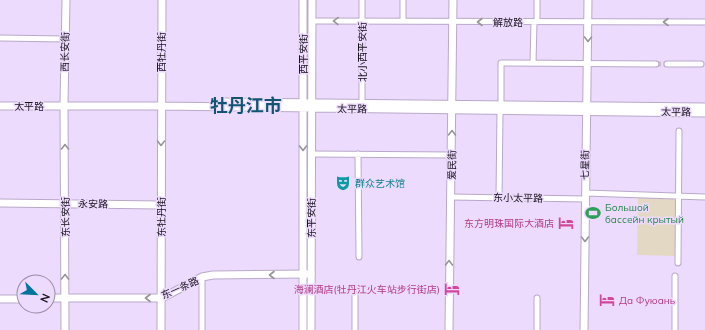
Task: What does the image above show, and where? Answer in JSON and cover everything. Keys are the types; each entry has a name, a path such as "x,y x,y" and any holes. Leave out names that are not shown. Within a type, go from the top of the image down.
{"main road":[{"name":"西长安街","path":"64,104 66,0"},
{"name":"西牡丹街","path":"161,104 162,0"},
{"name":"西平安街","path":"303,0 303,106"},
{"name":"西平安街","path":"311,106 312,0"},
{"name":"爱民街","path":"449,330 453,108 453,0"},
{"name":"七星街","path":"584,330 588,0"},
{"name":"太平路","path":"0,101 64,104"},
{"name":"太平路","path":"311,106 362,103 453,108"},
{"name":"太平路","path":"0,106 64,104 161,104 586,109 705,113"},
{"name":"东长安街","path":"64,104 65,330"},
{"name":"东牡丹街","path":"161,104 161,330"},
{"name":"东平安街","path":"303,106 303,330"},
{"name":"东平安街","path":"311,106 312,330"},
{"name":"太平路","path":"586,109 705,107"},
{"name":"永安路","path":"0,203 161,205"},
{"name":"东一条路","path":"56,298 162,298 202,278 224,274 311,274"},
{"path":"0,299 16,298"}],"street":[{"name":"北小西平安街","path":"362,0 362,103"},
{"path":"403,0 403,22"},
{"path":"533,63 537,0"},
{"name":"解放路","path":"312,21 705,22"},
{"path":"0,38 65,39"},
{"path":"500,198 501,63 656,64"},
{"path":"667,64 701,64"},
{"path":"678,131 678,263"},
{"path":"311,154 452,155"},
{"path":"358,154 358,257"},
{"name":"东小太平路","path":"451,197 705,197"},
{"path":"675,276 675,330"},
{"path":"202,278 202,330"},
{"path":"356,294 356,330"},
{"path":"537,298 537,330"}],"shaded area":[{"path":"638,198 676,199 675,256 637,255"}],"tunnel":[{"path":"656,64 667,64"}],"place":[{"name":"群众艺术馆","path":"343,183"},
{"name":"Большой бассейн крытый","path":"593,213"},
{"name":"东方明珠国际大酒店","path":"566,223"},
{"name":"海澜酒店(牡丹江火车站步行街店)","path":"452,289"},
{"name":"Да Фуюань","path":"607,300"}],"district":[{"name":"牡丹江市","path":"246,105"}]}
